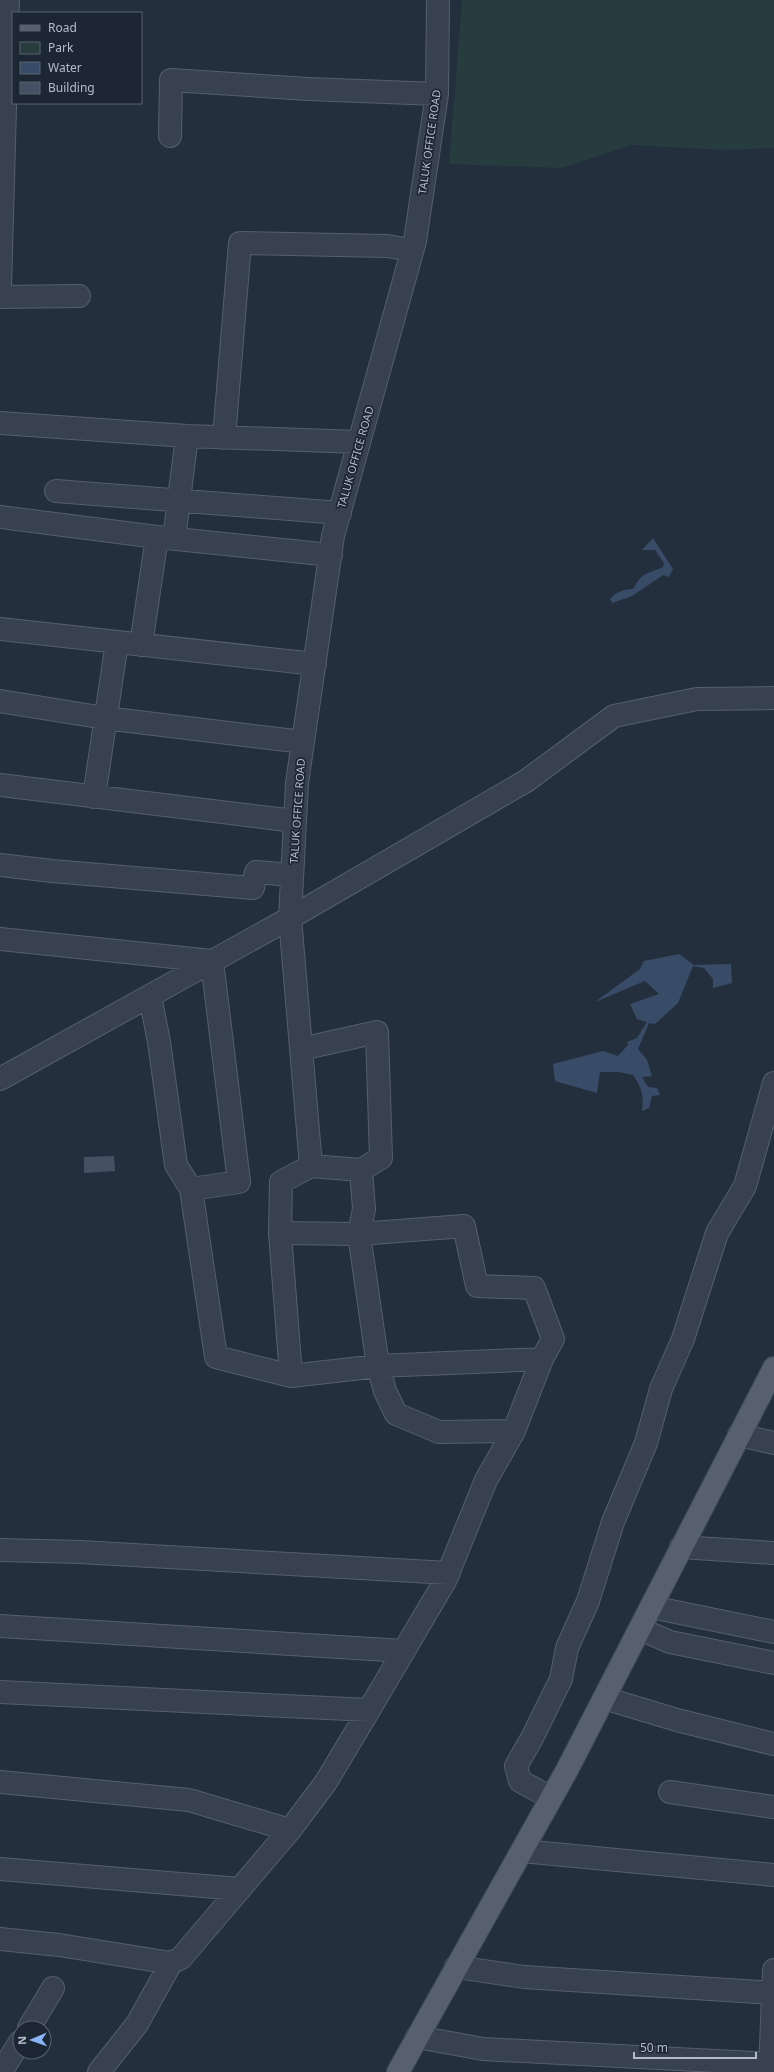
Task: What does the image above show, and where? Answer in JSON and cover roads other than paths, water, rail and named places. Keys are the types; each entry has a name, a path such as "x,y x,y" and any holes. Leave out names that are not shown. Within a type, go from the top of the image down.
{"main road":[{"path":"398,2072 552,1798 774,1368"}],"street":[{"path":"0,287 8,0"},
{"name":"TALUK OFFICE ROAD","path":"311,1166 290,918 297,783 331,555 340,513 412,250 437,94 438,0"},
{"path":"170,136 171,80 308,89 437,94"},
{"path":"224,438 240,243 387,246 412,250"},
{"path":"0,297 79,296"},
{"path":"0,423 224,438 359,442"},
{"path":"141,645 165,538 179,501 188,436"},
{"path":"56,491 340,513"},
{"path":"0,517 165,538 331,555"},
{"path":"0,629 315,664"},
{"path":"94,796 117,642"},
{"path":"0,1079 290,918 526,781 614,716 697,699 774,698"},
{"path":"0,701 105,718 303,742"},
{"path":"0,785 295,820"},
{"path":"0,865 52,871 253,888 256,872 292,875"},
{"path":"0,939 212,961"},
{"path":"191,1189 239,1182 212,961"},
{"path":"150,996 159,1042 176,1165 191,1189 216,1357 291,1376 378,1366 542,1359"},
{"path":"291,1376 280,1234 281,1182 311,1166 361,1170 382,1158 377,1032 301,1049"},
{"path":"552,1798 520,1781 516,1766 532,1738 561,1679 567,1648 588,1601 613,1522 646,1443 661,1389 683,1339 717,1233 745,1186 774,1084"},
{"path":"361,1170 364,1209 359,1234 378,1366 385,1391 396,1414 439,1432 514,1431"},
{"path":"99,2072 137,2024 171,1963 181,1958 290,1830 326,1782 449,1572 486,1480 514,1431 542,1359 553,1339 534,1288 477,1286 464,1226 359,1234 280,1234"},
{"path":"740,1435 774,1443"},
{"path":"682,1547 774,1553"},
{"path":"0,1550 80,1552 449,1572"},
{"path":"651,1607 774,1632"},
{"path":"0,1626 404,1651"},
{"path":"640,1629 670,1642 774,1663"},
{"path":"0,1692 369,1710"},
{"path":"604,1698 677,1720 774,1744"},
{"path":"0,1782 189,1800 290,1830"},
{"path":"670,1792 774,1807"},
{"path":"522,1851 774,1875"},
{"path":"0,1869 240,1889"},
{"path":"0,1939 59,1944 171,1963"},
{"path":"456,1968 524,1976 773,1993"},
{"path":"417,2037 483,2049 772,2066 774,1970"},
{"path":"34,2020 53,1988"},
{"path":"1,2072 12,2055"}],"water":[{"path":"653,538 673,569 669,577 663,575 632,596 612,603 610,599 615,594 623,590 633,589 643,576 663,567 664,563 655,550 642,550"},
{"path":"679,954 694,965 731,964 732,983 713,988 713,979 704,968 693,966 678,1003 655,1024 649,1023 638,1049 647,1060 652,1076 642,1077 648,1087 657,1088 660,1095 652,1096 649,1108 642,1111 642,1092 633,1075 619,1072 600,1072 597,1093 555,1081 553,1064 603,1051 618,1056 628,1045 627,1042 637,1038 647,1022 637,1019 630,1004 659,994 645,981 595,1002 640,969 644,961"}]}
